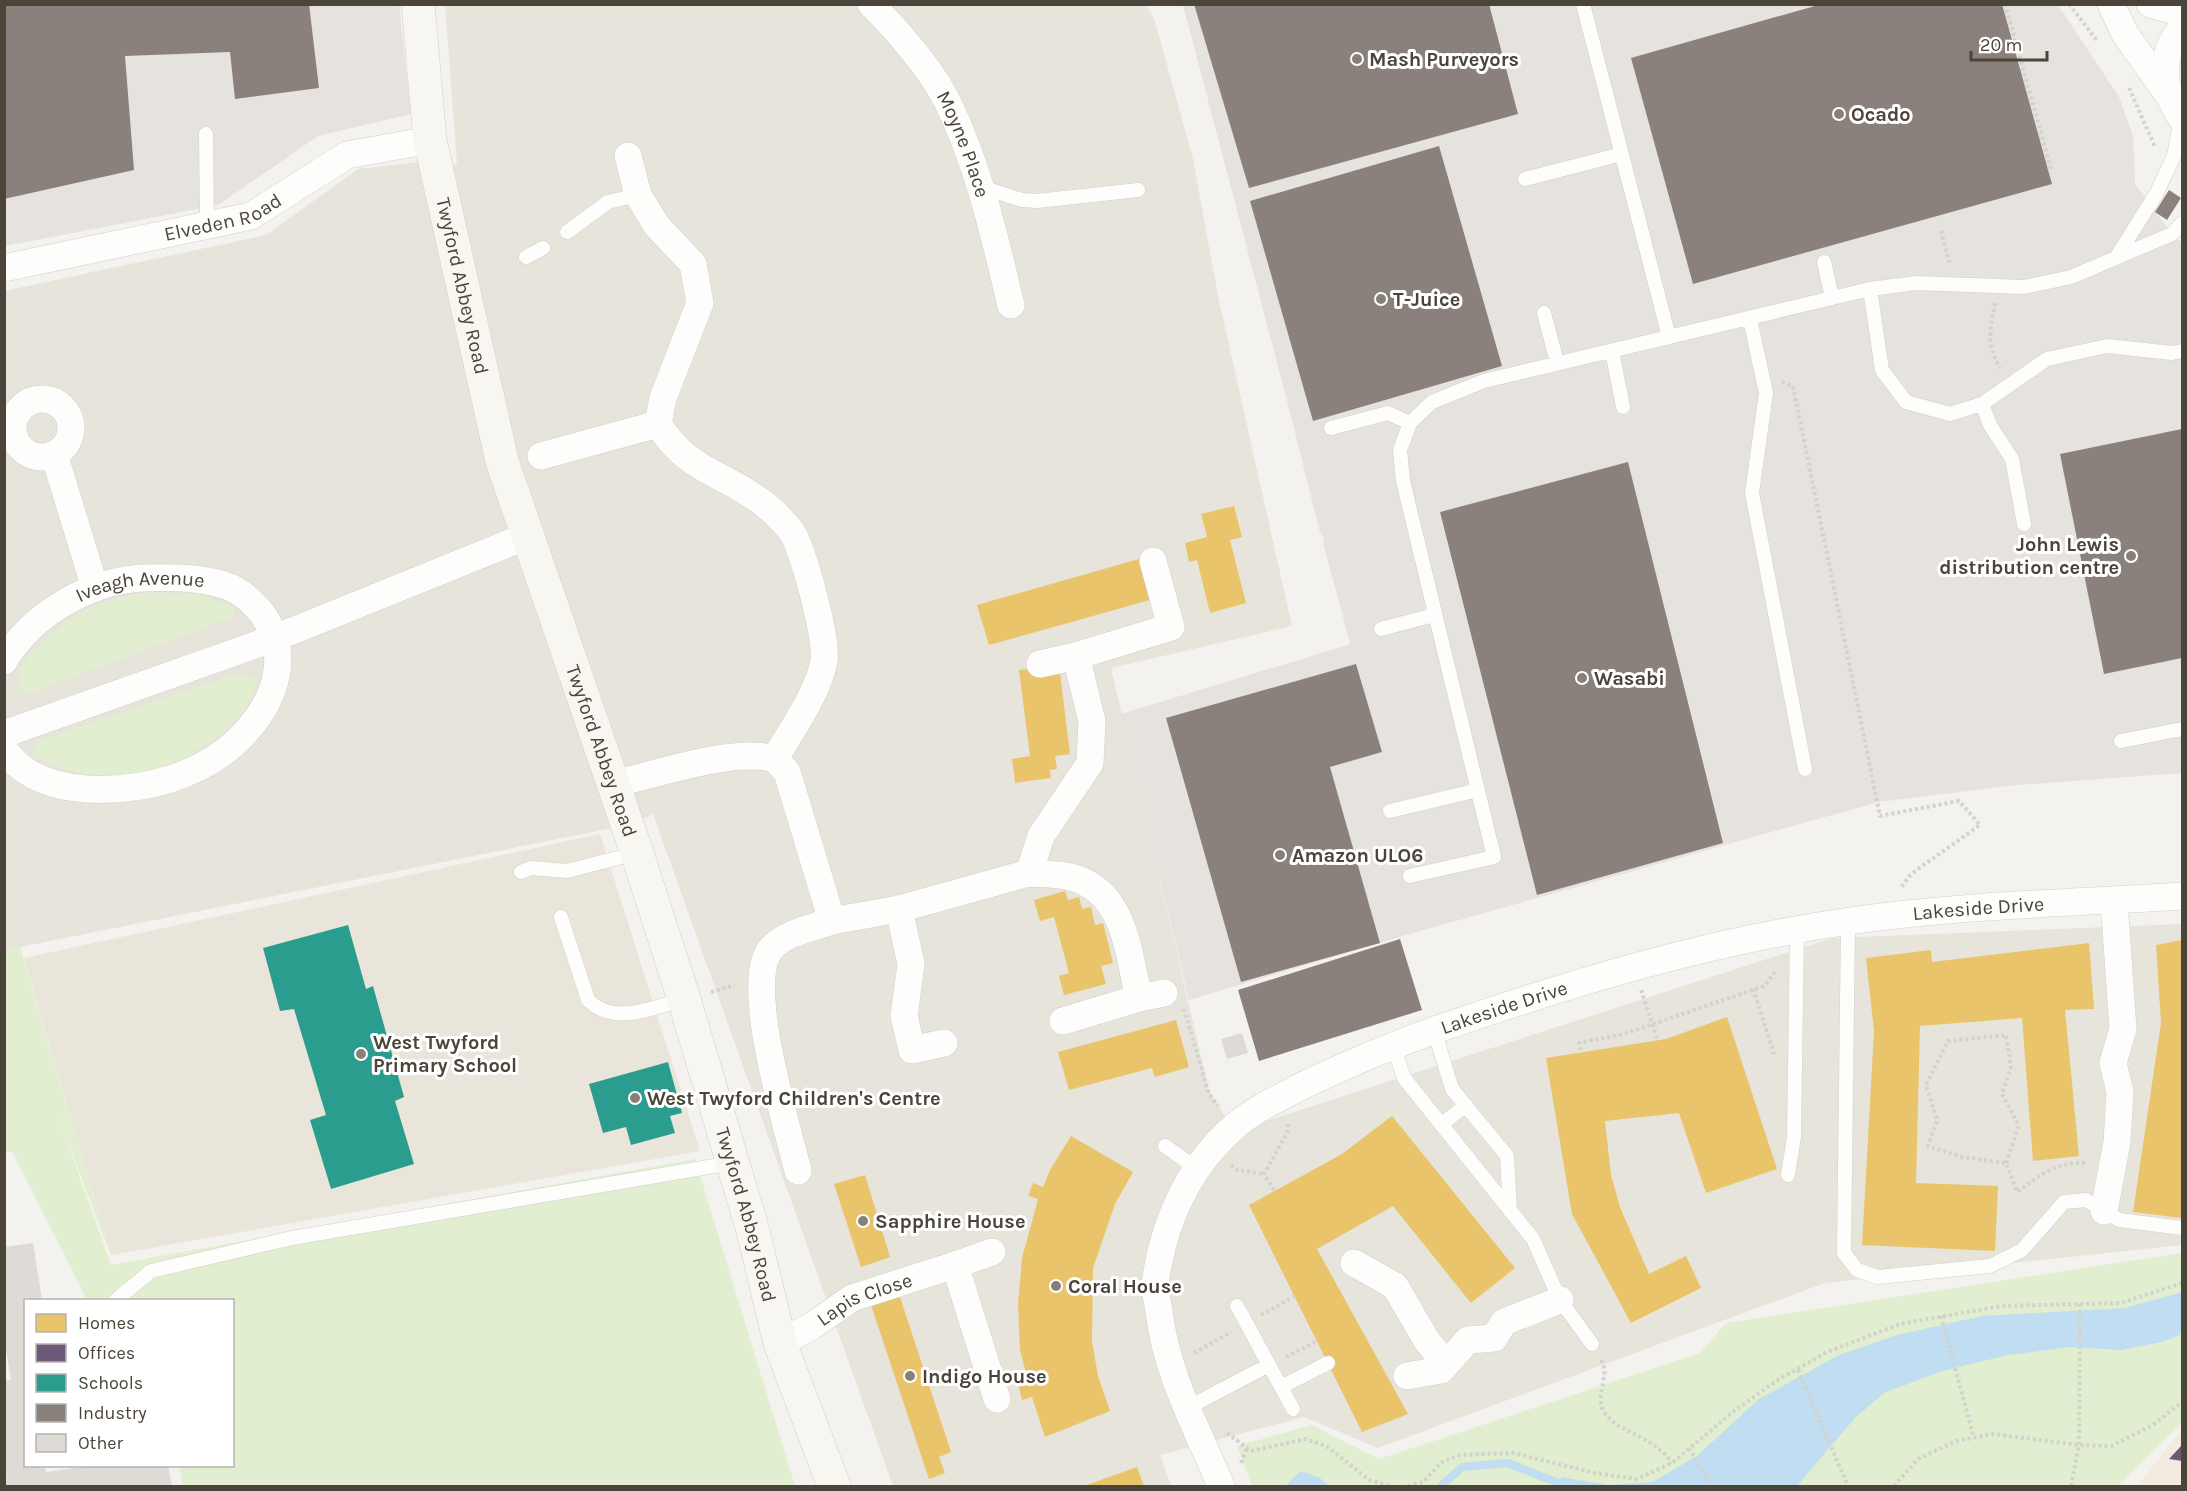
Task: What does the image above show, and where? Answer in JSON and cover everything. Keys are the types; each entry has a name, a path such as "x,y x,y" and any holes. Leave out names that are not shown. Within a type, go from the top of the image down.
{"street":[{"name":"Twyford Abbey Road","path":"418,4 430,140 502,461 637,853 684,999 753,1231 780,1343 834,1486"},
{"name":"Moyne Place","path":"871,4 897,30 946,99 981,187 1011,305"},
{"path":"2111,4 2125,34 2167,93 2182,119"},
{"path":"2150,4 2182,13"},
{"path":"2167,93 2165,64 2173,38 2182,28"},
{"name":"Elveden Road","path":"4,268 251,216 347,155 430,140"},
{"path":"628,156 638,195 657,226 693,264 700,303 663,398 658,424 671,445 690,462 763,503 792,533 823,631 825,660 812,695 775,759"},
{"path":"541,456 658,424"},
{"path":"54,454 95,588"},
{"path":"4,734 275,638 527,536"},
{"path":"1040,664 1076,656 1171,627 1153,561"},
{"name":"Iveagh Avenue","path":"4,661 32,626 62,605 95,588 134,579 173,577 224,586 233,589 254,604 275,638 280,663 261,712 241,737 211,759 187,772 158,783 129,789 73,788 47,782 26,770 4,750"},
{"path":"1029,873 1041,836 1090,763 1092,721 1076,656"},
{"path":"614,784 739,755 761,755 775,759 787,772 832,921"},
{"path":"798,1171 767,1047 762,978 769,951 789,936 832,921 899,909 1029,873 1072,877 1103,891 1121,922 1151,995 1063,1021"},
{"name":"Lakeside Drive","path":"1221,1486 1177,1388 1162,1342 1155,1281 1167,1224 1196,1168 1234,1127 1265,1104 1393,1045 1540,993 1633,967 1789,931 1881,917 2043,903 2182,896"},
{"path":"2103,1210 2117,1142 2120,1092 2113,1063 2123,1029 2114,901"},
{"path":"899,909 911,964 904,1016 912,1050 944,1043"},
{"name":"Lapis Close","path":"780,1343 812,1326 852,1298 992,1252"},
{"path":"1354,1263 1395,1286 1426,1341 1446,1364"},
{"path":"955,1265 997,1399"},
{"path":"1407,1376 1441,1370 1468,1340 1494,1338 1504,1322 1560,1300"}],"lane":[{"path":"1583,4 1670,337"},
{"path":"2116,258 2156,194 2174,156 2182,119"},
{"path":"206,134 207,225"},
{"path":"1525,179 1622,154"},
{"path":"981,187 1022,200 1037,201 1138,190"},
{"path":"567,232 608,202 638,195"},
{"path":"1410,876 1494,857 1403,481 1400,450 1410,423 1432,402 1484,381 1557,362 1750,319 1870,289 1916,283 1955,282 2024,286 2071,277 2172,234 2182,224"},
{"path":"526,257 543,248"},
{"path":"1824,262 1832,297"},
{"path":"1870,289 1882,370 1906,402 1950,414 1982,404 2047,358 2107,346 2172,353 2182,351"},
{"path":"1544,313 1557,362"},
{"path":"1750,319 1766,393 1752,493 1805,769"},
{"path":"1612,351 1623,407"},
{"path":"1982,404 1990,425 2012,459 2024,524"},
{"path":"1331,428 1388,413 1410,423"},
{"path":"1381,629 1434,615"},
{"path":"2121,741 2182,729"},
{"path":"1390,811 1478,790"},
{"path":"521,872 531,868 567,871 637,853"},
{"path":"561,917 588,1000 597,1010 616,1014 642,1011 684,999"},
{"path":"1848,921 1844,1253 1857,1270 1878,1277 1989,1266 2022,1250 2064,1202 2086,1200 2119,1220 2182,1228"},
{"path":"1788,1175 1794,1137 1789,931"},
{"path":"1434,1030 1452,1089 1507,1156 1510,1211"},
{"path":"1393,1045 1404,1078 1533,1239 1560,1300 1592,1344"},
{"path":"1441,1125 1466,1105"},
{"path":"1165,1146 1196,1168"},
{"path":"117,1299 150,1271 292,1238 732,1163"},
{"path":"1237,1306 1293,1409"},
{"path":"1281,1387 1328,1363"},
{"path":"1187,1408 1269,1365"}],"path":[{"path":"2005,4 2051,169 2048,170"},
{"path":"2069,4 2103,49"},
{"path":"2127,84 2155,148"},
{"path":"1941,231 1955,282"},
{"path":"1999,285 1990,330 1991,351 2010,384"},
{"path":"1762,375 1793,386 1880,816 1959,801 1980,825 1911,874 1881,917"},
{"path":"1581,1050 1579,1043 1624,1034 1764,986 1777,969 1789,931"},
{"path":"1633,967 1658,1041"},
{"path":"684,999 762,978"},
{"path":"1151,995 1179,988 1209,1094 1234,1127"},
{"path":"1753,989 1776,1061"},
{"path":"2006,1163 1962,1157 1928,1146 1936,1120 1926,1085 1948,1041 2007,1035 2011,1067 2002,1094 2019,1126 2006,1163 2017,1192 2053,1167 2070,1162 2113,1164"},
{"path":"1264,1174 1288,1131 1291,1092"},
{"path":"1250,1173 1264,1174"},
{"path":"1264,1174 1274,1190"},
{"path":"1408,1486 1425,1484 1442,1462 1460,1455 1513,1453 1595,1473 1637,1479 1672,1463 1734,1412 1827,1352 1900,1324 2001,1306 2121,1303 2182,1283"},
{"path":"2072,1486 2079,1445 2080,1305"},
{"path":"1941,1316 1974,1438"},
{"path":"1269,1365 1317,1341"},
{"path":"1592,1344 1604,1364 1600,1396 1603,1409 1611,1420 1658,1446 1672,1463"},
{"path":"1799,1372 1848,1486"},
{"path":"1894,1486 1918,1459 1956,1441 1993,1434 2079,1445 2111,1446 2153,1425 2182,1402"},
{"path":"1222,1430 1251,1451 1306,1439 1329,1448 1369,1480 1391,1486"},
{"path":"1243,1470 1240,1462 1247,1448"},
{"path":"1690,1450 1711,1486"}],"shaded area":[{"path":"5,5 399,5 411,114 318,136 218,205 5,246"},
{"path":"445,5 1146,5 1154,18 1193,159 1218,296 1292,626 1111,668 1209,1091 1235,1131 1832,938 2182,924 2182,1245 1825,1283 1378,1448 1304,1417 1160,1455 1171,1486 893,1486 653,814 628,825 5,950 4,291 266,235 358,169 427,161 436,168 457,164"},
{"path":"1183,5 2058,5 2119,97 2133,136 2135,184 2172,234 2182,243 2182,773 2017,785 1878,802 1406,935 1189,1000 1121,714 1351,644"},
{"path":"1496,5 1552,5 1572,82 1520,96"},
{"path":"2053,36 2097,198 2078,203 2082,225 1955,258 1952,247 1750,299 1745,270 2062,188 2023,43"},
{"path":"1609,280 1619,320 1507,348 1497,308"},
{"path":"1840,332 1871,407 1912,438 1964,441 1995,422 2019,463 2045,459 2089,667 2063,671 2069,708 1883,746 1798,340"},
{"path":"1717,354 1732,418 1475,478 1465,437 1495,430 1490,407"},
{"path":"1360,415 1386,517 1320,533 1295,432"},
{"path":"1388,526 1441,721 1376,739 1323,543"},
{"name":"West Twyford Primary School","path":"600,834 700,1151 111,1255 24,958"},
{"path":"2182,1429 2182,1486 2138,1486"}],"green space":[{"path":"140,593 199,594 234,608 234,617 30,693 21,691 18,681 20,670 27,658 50,635 89,609"},
{"path":"235,674 249,676 256,680 251,700 230,726 187,756 137,773 111,776 85,774 60,768 36,756 34,748 39,741"},
{"path":"20,947 111,1255 56,1111 111,1265 695,1159 795,1486 183,1486 179,1467 234,1467 234,1299 86,1299 13,1153 5,1151 4,950"},
{"path":"2182,1253 2182,1423 2117,1486 1252,1486 1237,1446 1312,1425 1379,1459 1700,1353 1726,1323"}],"water":[{"path":"2182,1292 2182,1334 2162,1342 2121,1350 2070,1347 2008,1355 1942,1371 1884,1393 1856,1417 1797,1486 1564,1486 1561,1484 1561,1477 1608,1485 1653,1482 1698,1455 1759,1399 1839,1355 1897,1335 1982,1316 2125,1308"},
{"path":"1301,1471 1320,1478 1329,1486 1285,1486"}],"building: Homes":[{"path":"1234,506 1242,537 1230,540 1246,603 1210,613 1197,560 1189,562 1185,543 1207,537 1201,514"},
{"path":"1139,559 1150,600 989,645 977,605"},
{"path":"1059,665 1070,754 1055,756 1057,769 1050,770 1051,778 1015,783 1012,759 1030,756 1019,670"},
{"path":"1065,891 1068,900 1079,897 1082,909 1091,907 1095,925 1103,923 1113,963 1101,966 1106,984 1064,995 1059,976 1069,973 1054,917 1040,921 1034,900"},
{"path":"2182,940 2182,1218 2133,1212 2161,1023 2156,945"},
{"path":"2089,943 2094,1009 2065,1010 2079,1156 2033,1161 2022,1018 1920,1026 1916,1183 1998,1186 1995,1251 1862,1245 1874,1031 1866,958 1931,950 1932,962"},
{"path":"1727,1017 1777,1169 1706,1193 1679,1113 1605,1121 1611,1175 1620,1207 1649,1274 1686,1256 1701,1288 1631,1323 1572,1214 1546,1058 1666,1039"},
{"path":"1176,1020 1189,1067 1155,1077 1152,1068 1069,1090 1058,1052"},
{"path":"1392,1116 1515,1268 1471,1303 1393,1206 1317,1249 1408,1414 1362,1432 1249,1205 1342,1154"},
{"name":"Coral House","path":"1071,1136 1133,1172 1115,1204 1093,1268 1092,1341 1098,1376 1110,1411 1045,1437 1032,1397 1022,1400 1019,1387 1029,1384 1020,1350 1018,1305 1022,1258 1038,1199 1028,1196 1033,1183 1043,1187 1050,1170"},
{"name":"Sapphire House","path":"865,1175 890,1257 861,1267 834,1184"},
{"name":"Indigo House","path":"897,1288 951,1452 939,1457 945,1473 929,1479 869,1299"},
{"path":"1137,1467 1144,1486 1084,1486"}],"building: Offices":[{"path":"2182,1445 2182,1461 2169,1459"}],"building: Schools":[{"path":"348,925 366,989 373,986 404,1097 395,1101 414,1164 331,1189 310,1120 326,1115 294,1009 280,1011 263,948"},
{"name":"West Twyford Children's Centre","path":"668,1062 682,1113 670,1116 675,1133 631,1145 626,1127 603,1133 589,1084"}],"building: Industry":[{"path":"4,4 309,4 319,88 235,99 230,52 125,56 134,170 4,199"},
{"name":"Mash Purveyors","path":"1194,4 1489,4 1518,114 1249,188"},
{"name":"Ocado","path":"1822,4 2002,4 2052,184 1693,284 1631,58"},
{"name":"T-Juice","path":"1439,146 1502,366 1313,421 1250,201"},
{"path":"2169,190 2181,198 2167,220 2155,212"},
{"name":"John Lewis distribution centre","path":"2182,429 2182,658 2104,674 2060,454"},
{"name":"Wasabi","path":"1628,462 1723,843 1537,895 1440,512"},
{"name":"Amazon ULO6","path":"1356,664 1382,752 1330,767 1380,943 1241,982 1166,718"},
{"path":"1400,939 1422,1010 1259,1061 1238,990"}],"building: Other":[{"path":"1242,1033 1248,1053 1227,1059 1221,1039"},
{"path":"33,1243 42,1299 24,1299 24,1467 45,1467 46,1472 82,1467 168,1467 172,1486 4,1486 4,1477 7,1476 4,1460 4,1381 11,1380 4,1337 4,1247"}],"waterway":[{"path":"1441,1486 1462,1467 1508,1463 1561,1484"}],"place":[{"name":"Mash Purveyors","path":"1357,59"},
{"name":"Ocado","path":"1839,114"},
{"name":"T-Juice","path":"1381,299"},
{"name":"John Lewis distribution centre","path":"2131,556"},
{"name":"Wasabi","path":"1582,678"},
{"name":"Amazon ULO6","path":"1280,855"},
{"name":"West Twyford Primary School","path":"361,1054"},
{"name":"West Twyford Children's Centre","path":"635,1098"},
{"name":"Sapphire House","path":"863,1221"},
{"name":"Coral House","path":"1056,1286"},
{"name":"Indigo House","path":"910,1376"}]}
